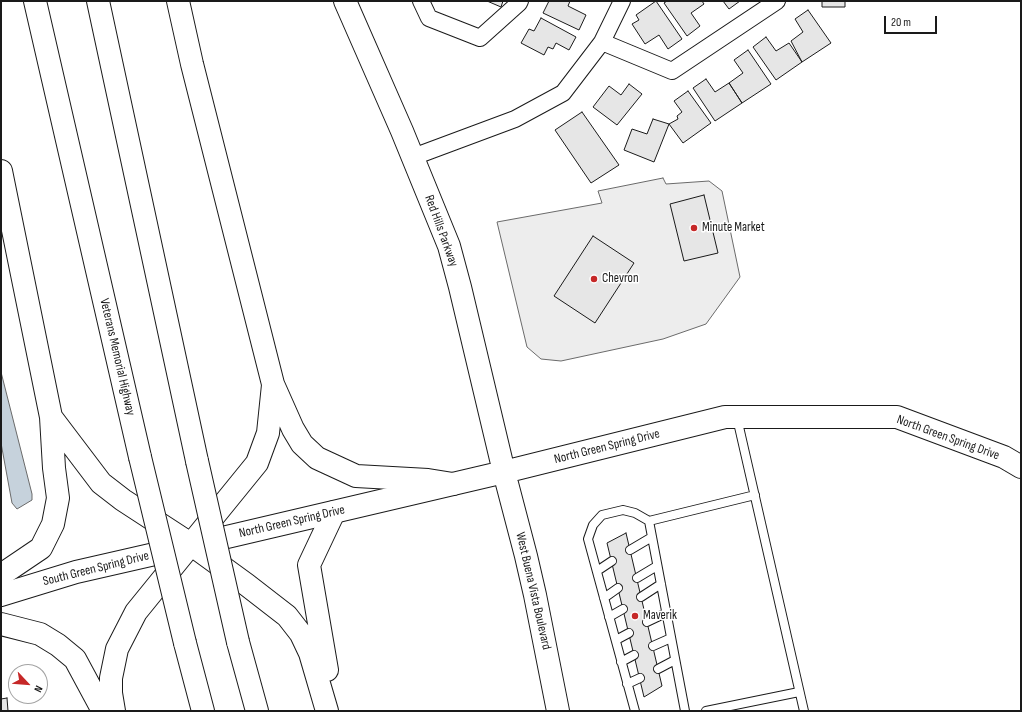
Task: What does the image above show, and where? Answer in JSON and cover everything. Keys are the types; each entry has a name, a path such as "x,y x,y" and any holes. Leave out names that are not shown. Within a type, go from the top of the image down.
{"main road":[{"name":"Veterans Memorial Highway","path":"35,1 140,457 203,711"},
{"path":"98,1 197,461 238,642 257,711"},
{"path":"178,1 192,64 273,384 293,429 302,444 317,458 356,476 428,480 453,484"},
{"name":"Red Hills Parkway","path":"345,1 402,131 449,246 504,472"},
{"path":"1,171 51,417 54,468 58,498 53,524 41,548 1,575"},
{"path":"114,711 110,678 117,649 136,612 258,463 268,433 273,384"},
{"path":"51,417 101,483 123,500 192,545 287,616 301,634 310,653 327,711"},
{"name":"North Green Spring Drive","path":"192,545 504,472 725,417 897,417 1004,457 1021,467"},
{"name":"West Buena Vista Boulevard","path":"504,472 532,582 558,711"},
{"path":"334,512 309,566 334,711"},
{"name":"South Green Spring Drive","path":"1,595 76,572 192,545"},
{"path":"1,624 40,634 58,645 75,659 103,711"}],"street":[{"path":"421,1 429,18 480,38 520,1"},
{"path":"413,157 515,119 563,93 602,42 622,1"},
{"path":"602,42 672,71 777,1"}],"lane":[{"path":"737,417 804,711"},
{"path":"635,711 588,539 593,526 602,515 623,510 635,513 649,521 755,495"},
{"path":"649,521 685,711"},
{"path":"630,550 652,537"},
{"path":"597,571 612,561"},
{"path":"637,578 657,566"},
{"path":"642,597 661,584"},
{"path":"604,598 618,588"},
{"path":"609,617 623,609"},
{"path":"647,622 666,613"},
{"path":"616,640 629,633"},
{"path":"653,646 671,638"},
{"path":"621,662 634,655"},
{"path":"658,669 675,660"},
{"path":"627,684 640,678"},
{"path":"706,711 799,692"}],"shaded area":[{"path":"663,178 666,184 709,181 722,191 740,277 706,324 663,339 561,361 541,359 527,347 497,222 602,203 598,191"},
{"path":"1,372 32,494 32,500 17,509 12,503 1,443"}],"building":[{"path":"487,1 503,1 501,7"},
{"path":"549,1 570,1 568,6 586,15 579,30 543,13"},
{"path":"656,1 682,39 668,49 659,35 645,44 632,24 639,20 636,15"},
{"path":"667,1 702,1 704,4 691,13 700,26 687,36 664,3"},
{"path":"723,1 740,1 729,9"},
{"path":"822,1 845,1 845,7 822,7"},
{"path":"808,10 831,43 802,62 791,41 803,32 795,19"},
{"path":"541,18 576,37 569,50 556,43 553,49 548,47 544,55 521,43 529,29 534,31"},
{"path":"766,37 776,51 789,43 802,62 776,80 753,47"},
{"path":"748,50 771,84 742,103 729,83 743,73 734,60"},
{"path":"706,79 715,92 729,83 742,103 715,121 693,88"},
{"path":"629,84 642,94 617,125 593,107 609,86 621,95"},
{"path":"688,91 711,123 683,143 669,124 678,119 677,116 682,112 674,101"},
{"path":"582,112 619,165 591,183 555,130"},
{"path":"653,119 669,124 654,162 624,150 632,129 647,134"},
{"name":"Minute Market","path":"704,195 718,253 684,261 670,204"},
{"name":"Chevron","path":"593,236 634,263 595,323 554,296"},
{"name":"Maverik","path":"626,533 662,686 644,697 607,543"},
{"path":"7,698 8,711 1,711 1,699"}],"place":[{"name":"Minute Market","path":"694,228"},
{"name":"Chevron","path":"594,279"},
{"name":"Maverik","path":"635,616"}]}
